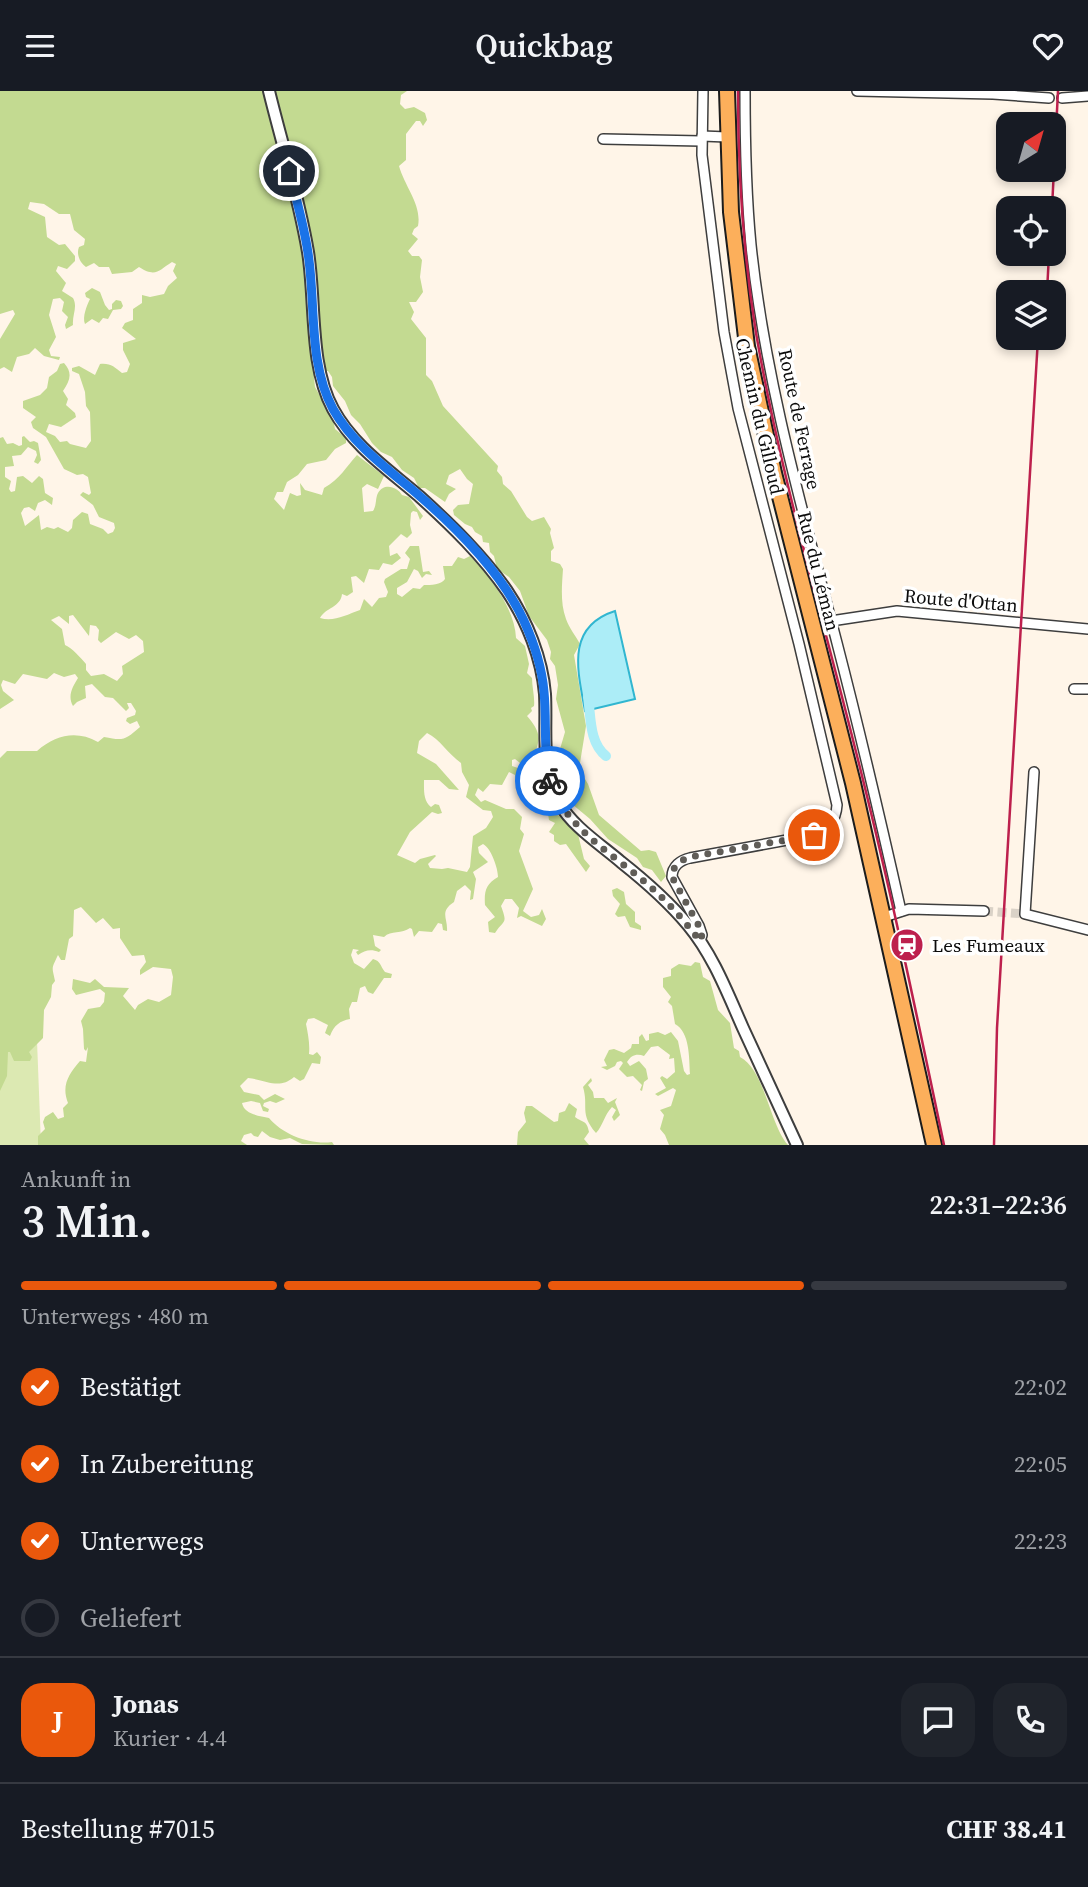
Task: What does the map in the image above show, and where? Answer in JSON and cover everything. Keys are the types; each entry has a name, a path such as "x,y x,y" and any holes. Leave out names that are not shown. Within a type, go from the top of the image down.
{"main road":[{"name":"Rue du Léman","path":"727,91 734,250 757,397 853,783 934,1145"},
{"name":"Rue du Léman","path":"912,1054 927,1145"}],"street":[{"path":"269,91 308,254 322,380 333,409 364,448 449,524 508,592 528,630 541,673 546,762 560,805 577,825 668,903 700,941 718,972 797,1145"},
{"path":"701,139 703,91"},
{"name":"Route de Ferrage","path":"745,91 751,246 766,348 784,433 866,757 901,911"},
{"path":"857,91 1049,98"},
{"path":"1062,98 1088,96"},
{"path":"603,139 727,137"},
{"name":"Chemin du Gilloud","path":"700,941 702,935 699,926 672,877 677,865 690,857 814,835 827,829 837,811 799,643 738,408 714,264 701,139"},
{"name":"Route d'Ottan","path":"831,621 897,611 1088,629"},
{"path":"1074,689 1088,689"},
{"path":"1034,772 1025,914 1088,930"},
{"path":"884,917 909,909 984,911"}],"green space":[{"path":"0,91 407,91 401,95 400,104 405,109 414,107 425,113 427,120 423,126 420,121 416,121 406,134 406,160 399,166 419,218 418,226 412,234 418,239 408,251 422,260 420,277 423,292 416,302 409,302 414,312 411,319 426,338 426,375 432,381 443,406 498,466 497,471 503,484 511,491 527,517 532,521 544,517 551,529 554,548 551,551 551,561 560,564 563,569 564,613 580,644 574,655 586,726 579,769 588,784 599,815 641,851 656,852 666,876 661,882 652,870 643,867 637,858 608,839 572,804 568,790 560,783 557,776 562,763 560,749 565,732 556,699 558,685 555,666 550,659 551,652 547,640 529,616 520,591 509,577 497,569 489,543 483,542 482,536 454,515 453,510 458,505 469,504 473,484 460,469 449,475 446,484 456,489 449,494 445,502 425,488 419,488 414,478 372,443 333,386 328,371 316,372 315,387 333,419 335,429 346,438 346,443 335,449 326,460 307,464 298,475 287,482 283,492 277,492 274,499 284,510 290,493 301,495 300,483 305,490 322,495 324,488 339,477 357,455 384,476 378,489 367,484 362,488 364,512 373,511 378,493 391,487 409,497 423,516 420,520 417,512 413,511 410,525 412,533 407,538 401,534 389,546 390,556 397,553 401,558 392,565 383,563 379,570 369,569 364,583 356,576 351,577 353,592 347,596 342,594 339,602 320,618 340,617 360,610 364,599 372,607 379,598 386,597 388,592 385,579 401,569 407,569 410,559 405,553 410,546 419,546 423,572 429,571 432,575 426,574 422,578 414,569 407,582 397,588 397,594 402,597 413,588 420,589 424,585 443,581 443,566 452,566 458,557 464,559 470,556 493,583 511,616 516,638 525,646 529,664 527,673 532,678 534,700 532,711 527,716 536,728 539,739 536,761 533,764 512,760 512,766 518,768 521,773 516,782 515,775 509,772 502,785 490,784 483,792 478,788 475,795 481,802 485,800 506,809 514,809 522,817 520,829 524,834 519,851 533,889 523,911 531,917 539,915 542,909 546,919 542,926 521,916 517,918 519,908 512,899 505,899 501,906 504,921 495,933 489,932 488,922 495,917 485,905 486,892 488,885 498,877 494,859 483,844 478,847 479,853 488,862 473,872 476,879 473,899 470,900 471,891 465,885 457,891 454,902 445,912 447,931 438,923 432,932 419,931 414,937 410,928 384,937 373,935 375,946 381,950 379,952 368,951 358,955 356,952 359,950 353,949 351,955 354,963 364,969 373,959 376,960 385,972 392,974 391,978 384,978 373,994 368,992 365,986 360,988 357,1002 352,1002 349,1009 350,1019 338,1024 330,1036 325,1033 328,1025 314,1018 308,1019 306,1024 309,1054 317,1052 321,1057 320,1064 312,1063 304,1079 300,1081 294,1077 278,1084 248,1078 240,1086 244,1092 259,1095 264,1100 275,1094 285,1099 276,1103 264,1103 263,1106 269,1109 268,1112 263,1111 260,1103 242,1103 249,1112 269,1118 298,1137 315,1142 332,1142 334,1145 302,1144 290,1138 280,1140 262,1131 258,1137 251,1133 244,1135 241,1141 247,1145 38,1145 38,1136 45,1129 45,1117 53,1112 58,1119 64,1117 63,1108 68,1103 65,1091 67,1080 80,1061 86,1062 88,1047 86,1051 84,1049 81,1021 88,1009 100,1007 104,1002 105,993 100,989 76,995 72,989 73,979 90,983 95,979 104,987 129,988 123,996 135,1010 148,999 159,1002 171,995 171,969 153,967 140,975 146,962 144,955 132,956 120,938 120,928 113,929 103,918 96,923 81,907 74,910 73,936 69,939 65,960 61,960 58,955 53,966 55,981 44,1010 43,1038 29,1052 32,1057 30,1061 14,1061 8,1052 7,1076 0,1091 0,758 7,751 37,751 51,741 66,736 82,736 98,742 104,737 124,738 140,727 137,721 130,724 126,721 135,715 136,711 131,703 127,703 129,708 126,711 92,684 85,686 86,698 73,706 71,695 78,678 75,674 64,677 54,673 47,679 23,674 15,684 3,680 3,691 14,700 0,709 0,438 3,437 7,444 19,446 22,445 24,436 30,442 38,443 41,460 38,464 34,462 36,451 28,447 21,455 12,456 14,466 5,467 5,477 11,481 11,492 15,491 17,477 23,476 32,483 39,476 43,479 45,493 53,498 52,505 45,500 38,503 35,511 29,507 24,508 21,513 25,526 39,515 41,530 58,527 68,532 72,528 73,520 82,512 88,514 90,524 108,534 113,532 114,523 99,517 93,505 80,495 83,492 89,495 91,493 88,477 64,469 46,437 33,428 31,422 36,417 23,408 23,401 40,395 47,388 49,377 64,363 69,374 63,391 68,399 66,405 76,417 61,427 49,424 46,432 60,442 67,441 86,448 91,441 90,412 86,406 79,374 72,371 72,368 79,366 95,375 100,364 104,364 122,373 127,372 130,364 123,350 123,343 136,339 122,328 125,323 133,320 133,309 142,303 142,295 150,297 164,294 177,278 173,271 176,264 172,262 153,272 139,267 132,272 112,274 109,267 99,267 94,263 86,267 80,261 78,253 85,239 74,230 70,214 59,214 44,204 30,202 28,209 45,217 47,237 59,245 65,244 75,256 75,261 67,269 58,266 56,271 66,283 62,291 74,301 73,325 66,329 68,317 62,311 64,302 60,298 53,299 49,315 56,337 49,350 51,356 60,357 59,360 44,356 35,348 29,354 17,357 12,372 4,367 0,369 0,339 15,314 13,310 0,314","holes":["73,615 89,636 90,625 96,626 101,643 116,632 129,639 136,635 143,641 144,652 122,666 123,674 117,681 104,674 91,676 86,670 86,664 65,645 62,629 51,620 59,616 69,624 69,616","427,733 461,763 462,772 469,785 466,797 483,810 491,811 493,817 486,828 473,836 470,867 467,872 430,868 428,864 435,855 415,863 397,855 410,832 432,812 442,813 439,805 431,807 427,802 424,780 439,780 449,789 459,790 436,764 417,753 419,741"]},
{"path":"92,288 100,292 109,310 116,300 121,301 123,306 113,310 108,319 103,318 99,323 92,319 85,324 84,315 90,299 85,293"},
{"path":"549,802 555,813 577,830 584,859 590,866 586,872 566,844 560,845 554,841 554,835 549,832 555,823 549,820 547,807 541,806"},
{"path":"617,888 624,892 626,904 635,912 635,922 641,926 641,930 630,927 625,916 618,917 615,914 620,904 613,896 612,890"},
{"path":"0,937 34,962 41,1145 0,1145"},
{"path":"695,962 700,963 703,977 710,981 718,1010 730,1023 734,1048 755,1073 776,1124 788,1145 669,1145 660,1129 664,1115 660,1110 671,1106 676,1090 673,1088 658,1096 655,1094 666,1088 660,1078 662,1076 667,1079 675,1072 674,1058 669,1059 670,1055 658,1046 651,1047 644,1056 630,1058 627,1062 630,1066 639,1061 646,1069 648,1079 644,1082 642,1091 642,1085 633,1076 627,1077 619,1069 623,1063 621,1061 607,1070 601,1067 607,1066 604,1060 609,1050 624,1053 632,1044 639,1044 642,1034 646,1041 649,1040 649,1034 658,1032 665,1035 671,1032 678,1041 684,1071 687,1075 690,1074 686,1039 675,1024 672,1006 668,1002 671,997 663,987 663,978 671,976 671,969 679,964 691,966"},
{"path":"591,1078 592,1081 588,1085 594,1098 604,1098 608,1103 617,1098 615,1102 620,1115 614,1121 612,1117 616,1110 612,1107 596,1133 586,1115 583,1087"},
{"path":"569,1103 577,1109 575,1117 587,1125 589,1132 584,1139 589,1145 517,1145 518,1132 526,1122 526,1106 532,1106 554,1122 558,1121 559,1113 565,1111"}],"water":[{"path":"615,611 635,699 585,711 578,666 582,639 588,628 599,618"}],"waterway":[{"path":"588,697 596,744 606,756"}],"tunnel":[{"path":"984,911 1025,914"}],"railway":[{"path":"738,91 740,182 745,243 751,303 766,385 878,844 944,1145"},
{"path":"1053,196 1058,91"},
{"path":"1048,266 1048,280"},
{"path":"994,1145 997,1028 1037,350"}],"way so far":[{"path":"550,781 560,805 572,821 668,903 700,941 702,935 699,926 672,877 673,869 679,862 690,857 814,835"}],"place":[{"name":"Les Fumeaux","path":"907,945"}],"route":[{"path":"289,171 308,254 322,380 333,409 371,455 424,500 466,542 491,569 514,602 528,630 541,673 545,702 545,756 550,781"}]}
